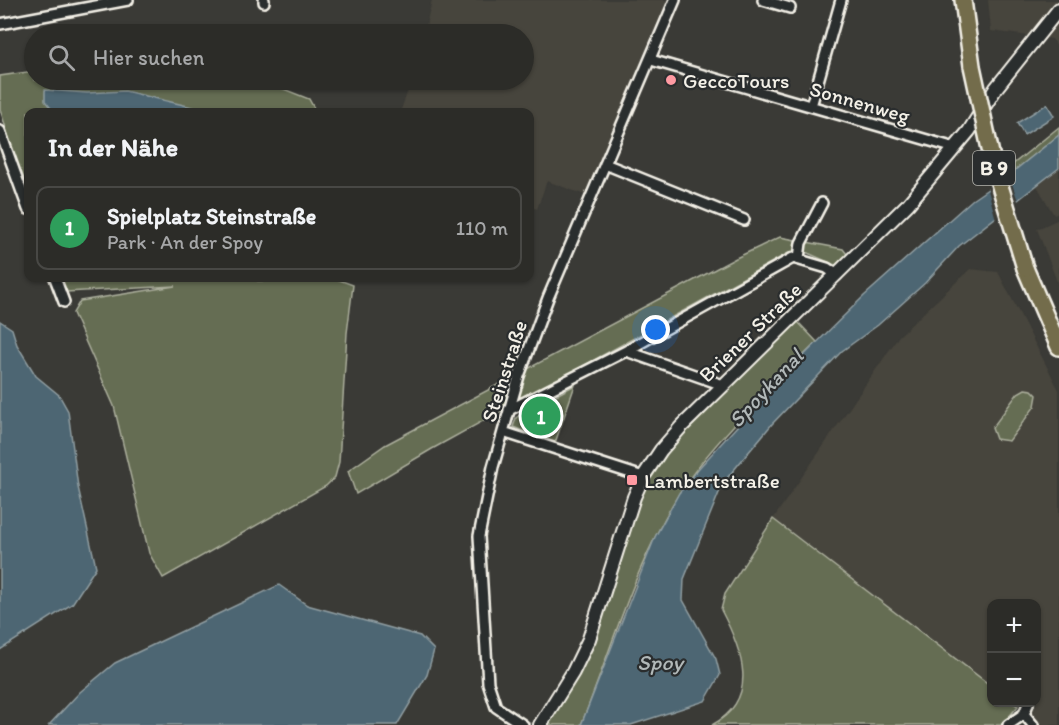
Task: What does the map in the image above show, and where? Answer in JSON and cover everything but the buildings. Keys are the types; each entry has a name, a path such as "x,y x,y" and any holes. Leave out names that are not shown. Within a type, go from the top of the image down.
{"main road":[{"name":"B 9","path":"963,0 972,66 996,172 1025,268 1059,346"}],"street":[{"path":"0,24 128,0"},
{"name":"Steinstraße","path":"523,725 496,707 488,683 479,536 493,467 509,410 548,298 675,0"},
{"path":"763,0 790,8"},
{"path":"811,106 841,0"},
{"name":"Briener Straße","path":"540,725 573,672 588,639 643,477 681,427 908,204 955,148 996,88 1059,9"},
{"name":"Sonnenweg","path":"651,60 955,148"},
{"path":"0,131 24,198"},
{"path":"0,164 8,156"},
{"path":"605,164 744,220"},
{"path":"799,258 801,243 822,203"},
{"path":"509,410 626,351 793,258 827,268 837,275"},
{"path":"56,282 64,302"},
{"path":"626,351 723,385"},
{"path":"503,432 643,477"},
{"path":"1008,725 1024,714 1027,707"},
{"path":"1024,714 1033,725"}],"shaded area":[{"path":"432,0 667,0 585,195 547,181 537,209 534,208 534,108 402,108 408,90 534,90 534,24 426,24"},
{"path":"988,0 1059,0 1059,50 1052,39 991,31"},
{"path":"1059,168 1059,213 1054,215 1037,186"},
{"path":"1059,219 1059,287 1037,229"},
{"path":"970,269 998,272 1059,390 1059,725 1013,725 1030,712 1021,707 1041,707 1041,599 987,599 987,683 773,519 899,336"}],"green space":[{"path":"24,72 24,90 286,90 309,99 314,108 24,108 24,186 0,109 0,76"},
{"path":"1059,127 1059,135 1014,171 1012,165"},
{"path":"780,237 843,249 850,258 837,266 808,253 792,251 432,449 356,494 348,471 385,445 736,258"},
{"path":"62,282 345,282 353,285 347,333 339,462 335,477 326,486 163,578 149,553 114,406 73,313 80,301 175,286 66,292"},
{"path":"797,321 817,342 725,434 679,494 649,549 581,725 545,725 575,675 642,493 656,469 673,445 712,401"},
{"path":"575,385 555,443 513,427 516,418 521,414"},
{"path":"1025,389 1032,390 1037,395 1035,406 1009,441 996,439 992,428 1018,393"},
{"path":"773,519 987,683 987,707 1017,707 1002,725 712,725 727,714 737,701 742,687 743,672 740,657 721,610 725,594"}],"water":[{"path":"45,90 87,93 125,91 196,108 51,108 45,101"},
{"path":"1047,104 1054,116 1024,135 1017,123"},
{"name":"Spoy","path":"1059,135 1059,168 959,246 925,283 878,325 842,351 772,424 723,483 684,579 683,600 716,659 720,675 705,701 631,725 581,725 655,537 679,493 698,469 780,379 864,296 972,200 1014,171"},
{"path":"0,321 12,329 17,345 36,376 59,395 68,411 78,487 96,567 72,604 0,650"},
{"path":"279,585 307,605 420,636 434,650 427,675 397,725 49,725 80,692 115,663"}],"pier":[{"path":"1008,172 1019,204 996,220 987,186"}],"place":[{"name":"GeccoTours","path":"671,80"},
{"name":"Spielplatz Steinstraße","path":"541,416"},
{"name":"Lambertstraße","path":"632,480"}],"water label":[{"name":"Spoykanal","path":"766,388"}]}
